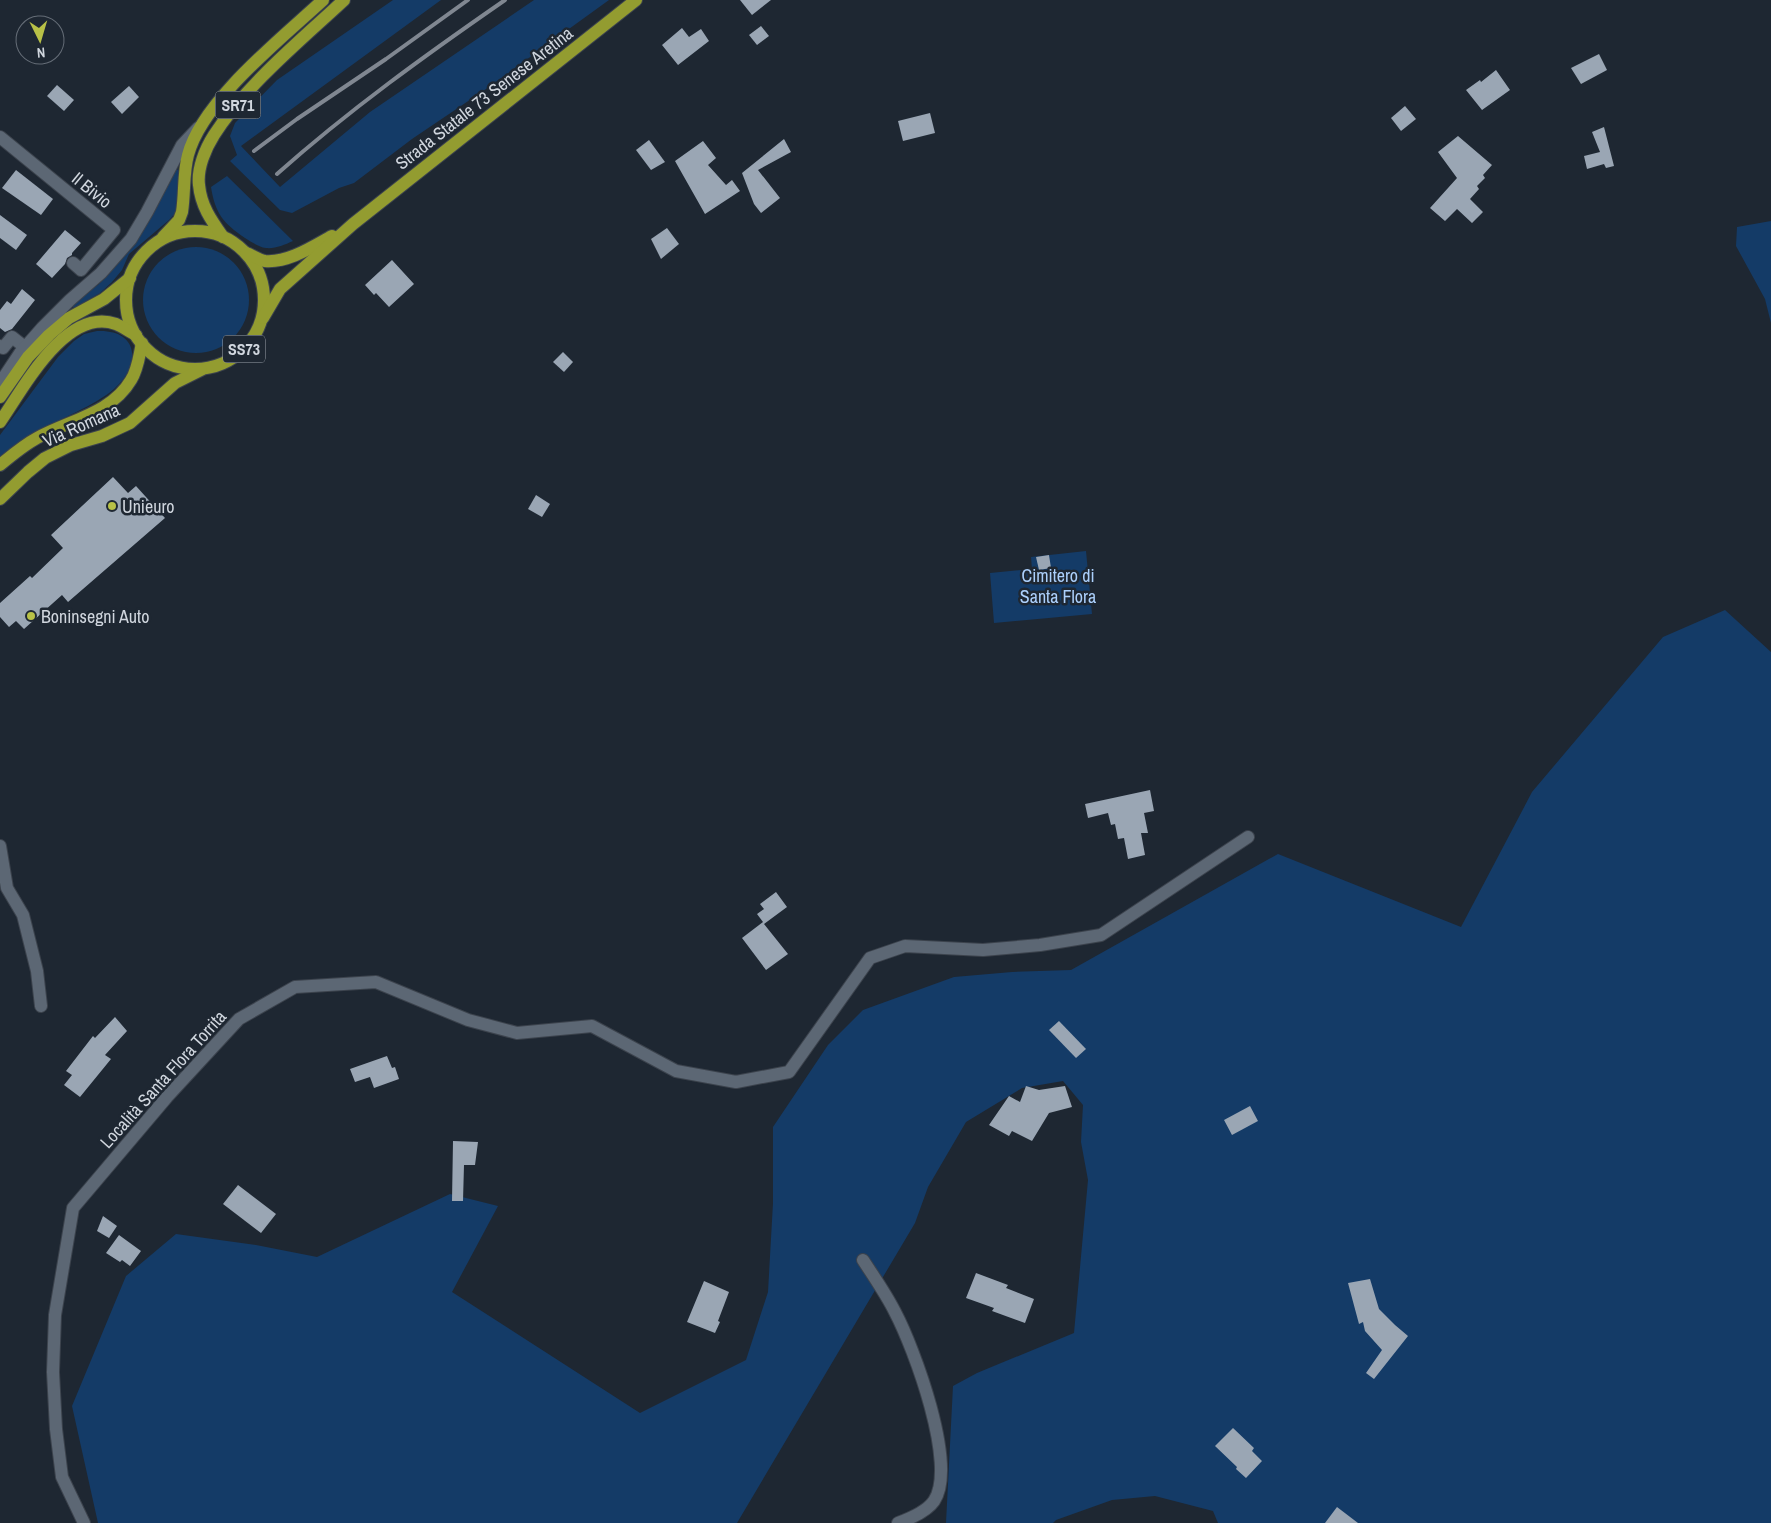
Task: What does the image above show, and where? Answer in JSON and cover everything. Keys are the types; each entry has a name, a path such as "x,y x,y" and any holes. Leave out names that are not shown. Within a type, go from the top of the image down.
{"main road":[{"name":"SR71","path":"160,241 179,220 182,212 188,154 198,128 221,98 323,0"},
{"name":"SR71","path":"223,237 208,217 202,202 199,184 202,160 214,136 235,108 270,69 344,0"},
{"name":"Strada Statale 73 Senese Aretina","path":"0,422 56,344 72,331 89,324 100,322 115,324 139,339 154,355 169,364 186,368 203,369 223,364 240,353 254,337 262,318 280,289 354,224 636,0"},
{"name":"Strada Statale 73 Senese Aretina","path":"246,253 263,261 281,260 303,252 354,224"},
{"name":"Strada Statale 73 Senese Aretina","path":"139,339 128,317 126,297 130,278 137,263 147,251 160,241 180,233 202,231 223,237 235,243 246,253 259,272 265,295 262,318"},
{"name":"Strada Statale 73 Senese Aretina","path":"0,397 28,357 49,335 69,318 104,299 130,278"},
{"name":"Via Romana","path":"0,465 37,438 94,413 119,394 131,380 138,364 139,339"},
{"name":"Via Romana","path":"0,500 28,472 46,458 71,445 102,436 130,423 175,383 203,369"}],"street":[{"path":"0,383 26,348 70,300 101,273 131,239 175,156 182,145 198,128"},
{"name":"Il Bivio","path":"0,137 114,230 81,270 73,263"},
{"path":"0,346 3,348 12,337 26,348"},
{"name":"Località Santa Flora Torrita","path":"84,1523 62,1477 56,1429 53,1372 55,1315 73,1208 167,1097 239,1019 295,987 376,982 468,1020 517,1033 592,1026 676,1071 736,1082 790,1072 870,958 905,946 983,950 1040,945 1101,935 1248,837"},
{"path":"0,846 7,888 23,914 37,971 41,1006"},
{"path":"863,1260 896,1312 918,1364 939,1441 942,1478 934,1502 913,1518 898,1523"}],"green space":[{"path":"393,0 441,0 241,146 280,187 370,112 534,0 609,0 486,89 412,139 354,183 339,188 292,213 280,210 230,161 237,155 230,136 235,123 277,80"},
{"path":"176,168 180,172 177,211 129,254 122,270 112,282 100,293 74,308 71,305 99,284 126,253"},
{"path":"227,176 293,241 276,247 263,247 245,238 231,227 218,211 211,187"},
{"path":"1771,221 1771,323 1765,299 1736,246 1737,227"},
{"path":"196,247 216,251 234,262 245,280 249,300 245,320 234,338 216,349 196,353 176,349 158,338 147,320 143,300 147,280 158,262 176,251"},
{"path":"97,331 111,332 121,336 128,342 132,350 132,360 123,380 97,401 32,435 0,458 0,435 58,357 84,334"},
{"name":"Cimitero di Santa Flora","path":"1086,551 1092,614 994,623 990,573 1032,569 1031,557"},
{"path":"1725,610 1771,652 1771,1523 1218,1523 1213,1511 1155,1496 1112,1500 1056,1520 1053,1523 946,1523 953,1386 977,1373 1074,1333 1088,1180 1081,1142 1083,1105 1063,1081 1022,1088 966,1122 928,1187 915,1223 737,1523 98,1523 72,1406 126,1276 176,1234 256,1245 317,1257 450,1194 498,1206 452,1292 640,1413 746,1360 768,1292 773,1203 773,1127 828,1045 863,1010 954,977 1012,972 1071,970 1278,854 1461,927 1532,792 1663,637"}],"building":[{"path":"740,0 771,0 752,15"},
{"path":"761,26 769,36 757,45 749,35"},
{"path":"682,28 689,37 701,29 709,41 678,65 662,45"},
{"path":"1599,54 1607,70 1581,84 1571,68"},
{"path":"1496,70 1510,90 1482,110 1466,90 1480,80 1481,82"},
{"path":"57,85 74,100 64,111 47,96"},
{"path":"129,86 139,97 122,114 111,102"},
{"path":"1405,106 1416,119 1401,131 1391,118"},
{"path":"930,113 935,133 903,141 898,121"},
{"path":"1604,127 1614,166 1606,168 1604,164 1587,169 1584,156 1600,152 1592,132"},
{"path":"1458,136 1492,165 1483,175 1485,178 1477,186 1479,189 1470,199 1483,212 1472,223 1457,209 1445,221 1430,208 1457,178 1438,152"},
{"path":"784,139 791,152 758,170 780,198 761,213 754,204 742,173"},
{"path":"649,140 665,162 651,170 636,150"},
{"path":"703,141 716,158 708,165 726,185 732,180 740,191 705,214 675,161"},
{"path":"16,170 53,199 41,215 2,188"},
{"path":"0,215 27,235 16,250 0,238"},
{"path":"667,228 679,244 661,259 651,239"},
{"path":"65,230 81,243 52,278 36,264"},
{"path":"392,260 414,284 389,307 376,293 374,295 365,285"},
{"path":"22,289 35,300 12,329 5,332 0,328 0,310 7,301 11,304"},
{"path":"563,352 573,362 564,372 553,362"},
{"path":"113,477 128,493 136,486 165,518 68,602 62,595 24,629 16,621 9,627 0,617 0,603 30,576 32,578 63,548 51,535"},
{"path":"536,495 550,504 542,517 528,509"},
{"path":"1049,555 1051,568 1039,570 1036,557"},
{"path":"1150,790 1154,811 1144,813 1148,833 1141,833 1145,855 1128,859 1124,838 1118,839 1115,824 1111,825 1108,813 1088,818 1085,804"},
{"path":"776,892 787,907 764,924 788,954 766,970 742,938 763,922 757,914 764,909 760,904"},
{"path":"115,1017 127,1031 105,1055 111,1059 80,1097 64,1085 72,1075 66,1071 93,1036 95,1038"},
{"path":"1059,1021 1086,1049 1076,1058 1049,1030"},
{"path":"387,1056 392,1068 395,1067 399,1079 374,1088 370,1077 355,1082 350,1069"},
{"path":"1026,1086 1039,1090 1065,1086 1072,1107 1049,1113 1032,1141 1012,1131 1009,1136 989,1125 1009,1096 1020,1102"},
{"path":"1250,1106 1258,1121 1232,1135 1224,1120"},
{"path":"453,1141 478,1142 475,1165 464,1165 463,1201 452,1201"},
{"path":"238,1185 276,1214 261,1233 223,1204"},
{"path":"103,1216 117,1226 109,1238 97,1231"},
{"path":"119,1235 141,1251 130,1266 106,1253"},
{"path":"976,1273 1008,1285 1006,1288 1034,1299 1025,1323 992,1311 994,1308 966,1298"},
{"path":"1370,1279 1379,1309 1408,1336 1374,1379 1366,1373 1382,1350 1365,1331 1363,1322 1359,1324 1348,1283"},
{"path":"704,1281 729,1292 715,1333 687,1322"},
{"path":"1233,1428 1254,1448 1252,1451 1262,1461 1246,1478 1215,1446"},
{"path":"1337,1507 1358,1523 1325,1523"}],"railway":[{"path":"254,151 468,0"},
{"path":"277,174 332,127 389,83 505,0"}],"place":[{"name":"Unieuro","path":"112,506"},
{"name":"Boninsegni Auto","path":"31,616"}]}
